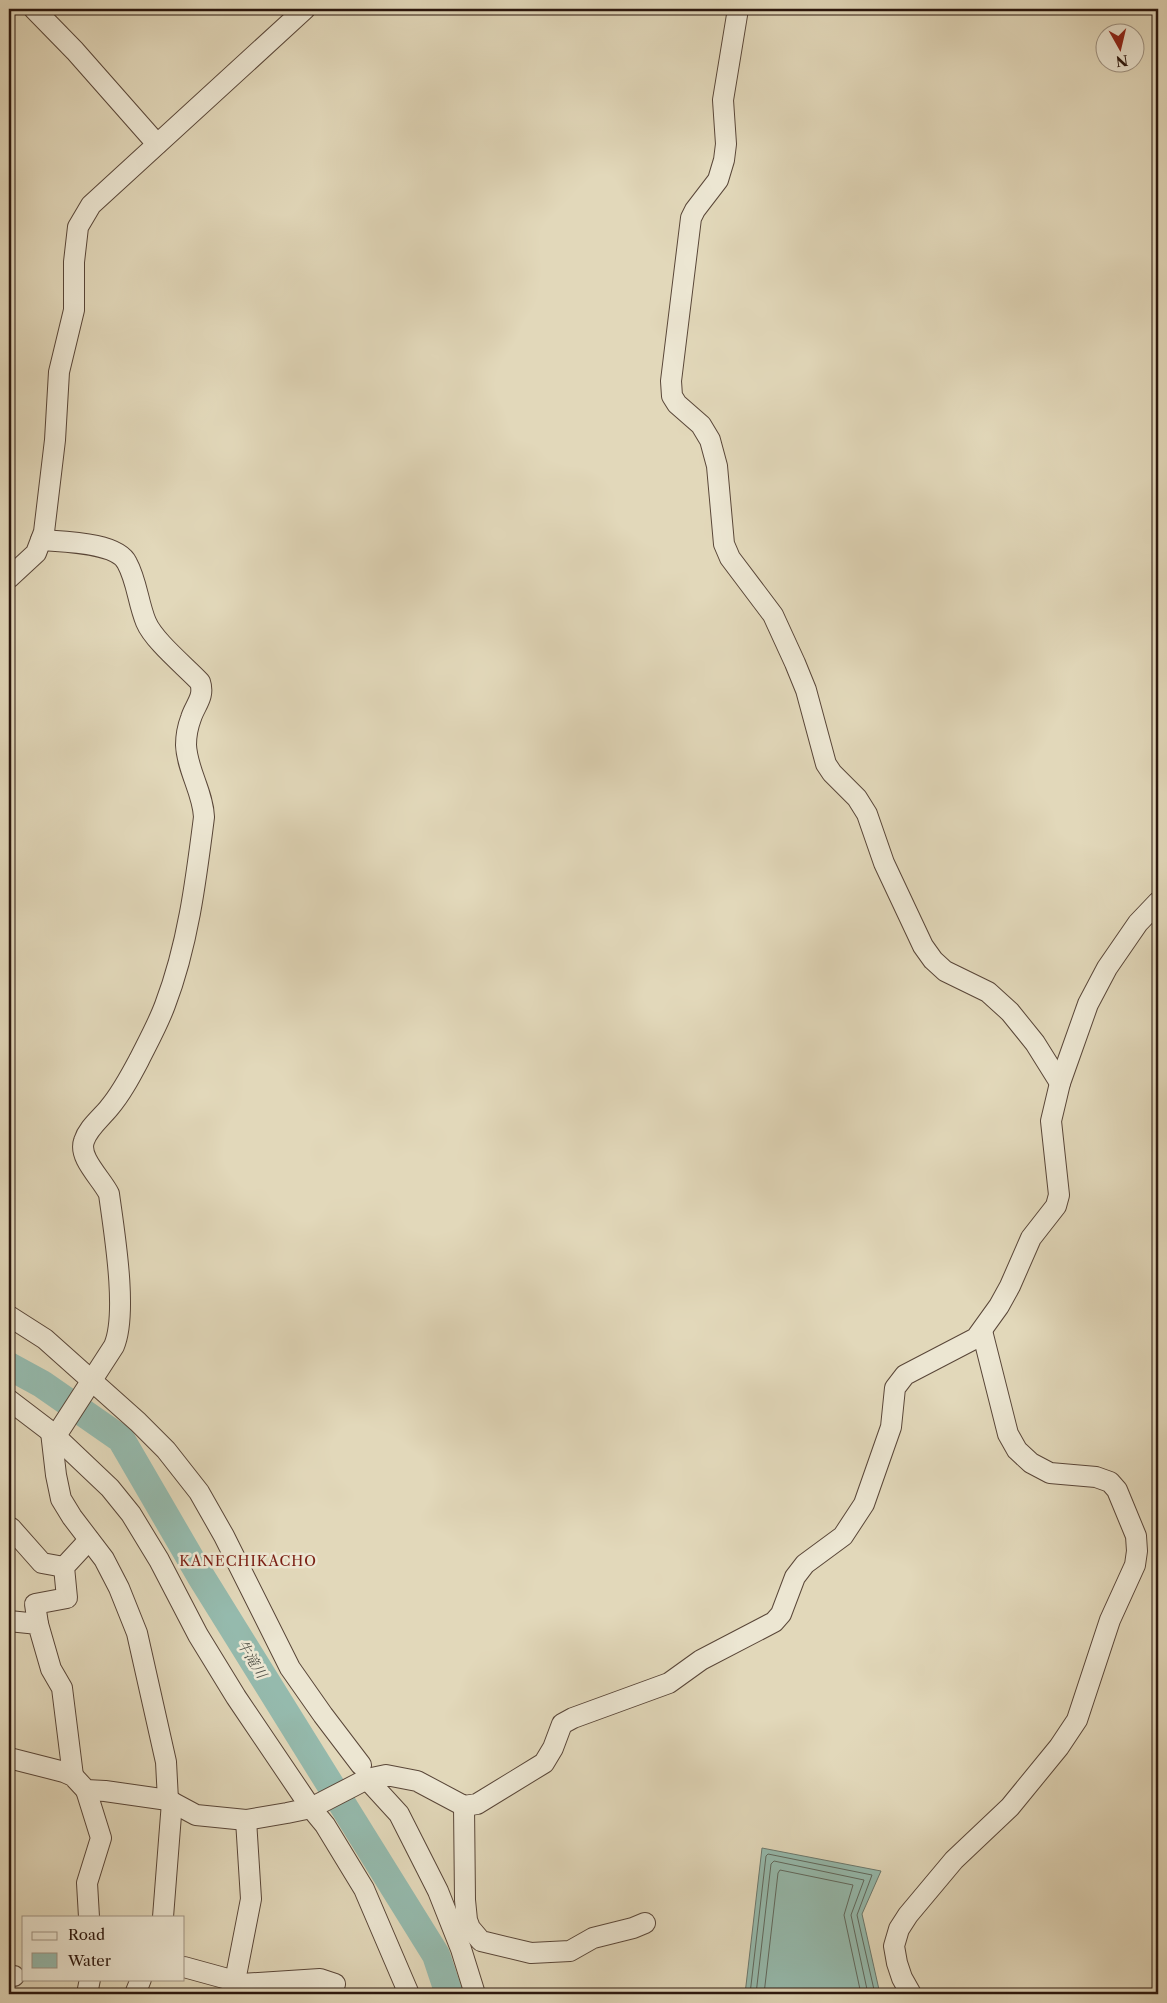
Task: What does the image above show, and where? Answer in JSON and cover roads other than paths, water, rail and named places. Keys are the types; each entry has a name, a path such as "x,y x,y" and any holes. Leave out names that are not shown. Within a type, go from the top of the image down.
{"street":[{"path":"34,9 75,51 157,144"},
{"path":"9,578 36,553 41,540 49,500 59,372 74,310 74,262 78,228 91,205 305,9"},
{"path":"738,9 723,100 726,144 724,160 718,180 691,218 671,381 672,396 677,404 701,425 710,440 716,466 724,544 730,558 773,615 806,690 826,764 832,773 857,798 867,814 884,863 924,946 933,960 945,971 988,992 1010,1012 1035,1044 1060,1083"},
{"path":"41,540 104,548 118,554 127,562 147,623 157,638 200,682 202,689 201,698 191,717 186,744 188,760 204,807 204,816 194,895 181,951 165,1006 139,1059 128,1080 110,1107 90,1129 83,1143 84,1154 88,1164 104,1183 109,1194 119,1292 119,1335 114,1346 55,1431 56,1476 61,1499 72,1517 104,1559 120,1588 137,1633 166,1762 170,1801 163,1916"},
{"path":"9,1758 105,1790 170,1801 196,1815 246,1820 287,1814 314,1806 360,1776 386,1775 417,1782 464,1806 477,1804 544,1763 553,1748 562,1724 669,1683 702,1660 774,1622 781,1614 796,1577 805,1564 843,1536 864,1504 891,1427 895,1388 905,1376 976,1338 990,1320 1010,1286 1031,1238 1056,1206 1059,1195 1051,1121 1060,1083 1092,996 1107,968 1138,923 1158,902"},
{"path":"9,1316 45,1339 166,1450 199,1492 224,1536 290,1668 323,1715 360,1776 399,1814 438,1891 461,1949 475,1994"},
{"path":"911,1994 902,1978 897,1963 894,1946 899,1929 908,1915 954,1860 1010,1807 1059,1746 1077,1720 1110,1620 1135,1565 1138,1551 1136,1536 1117,1490 1110,1482 1096,1477 1050,1473 1032,1464 1017,1450 1008,1434 982,1331"},
{"path":"9,1400 55,1431 110,1488 131,1514 159,1560 198,1635 236,1697 314,1806 364,1889 409,1994"},
{"path":"11,1528 42,1563 64,1567"},
{"path":"89,1540 64,1567 67,1598 35,1604 38,1624 51,1669 62,1688 80,1783 101,1838 87,1883 89,1916"},
{"path":"9,1621 38,1624"},
{"path":"464,1806 464,1900 470,1928 481,1941 531,1953 570,1951 593,1938 633,1928 645,1922"},
{"path":"238,1986 251,1899 246,1820"},
{"path":"185,1967 238,1986 320,1979 334,1984"},
{"path":"87,1994 90,1980"},
{"path":"135,1994 141,1980"}],"water":[{"path":"762,1848 881,1871 862,1914 880,1994 745,1994"}],"waterway":[{"name":"牛滝川","path":"9,1366 42,1384 121,1439 200,1575 436,1955 449,1994"}],"district":[{"name":"KANECHIKACHO","path":"248,1561"}]}
